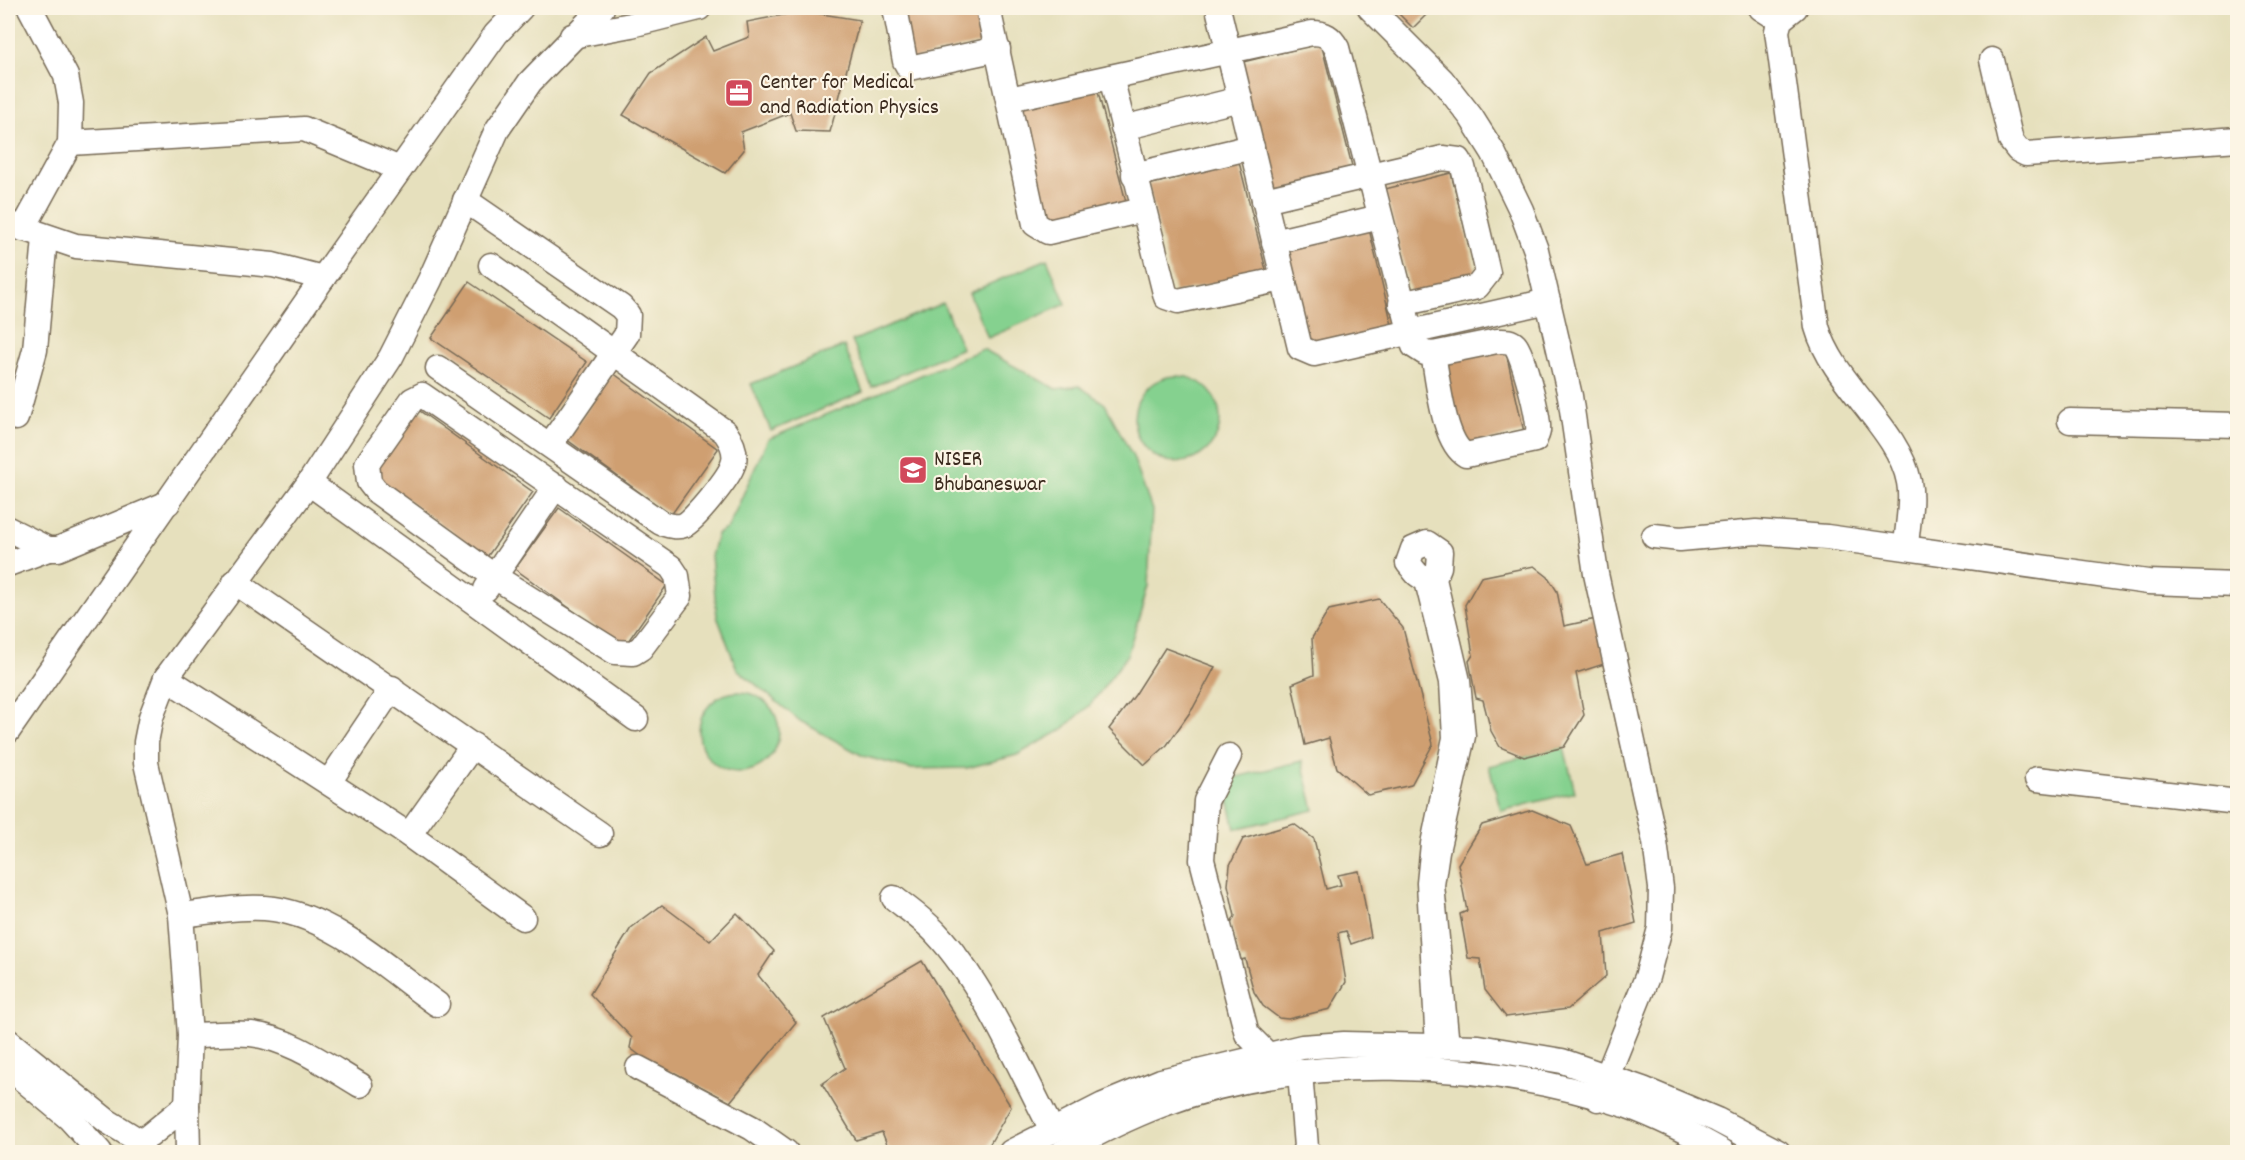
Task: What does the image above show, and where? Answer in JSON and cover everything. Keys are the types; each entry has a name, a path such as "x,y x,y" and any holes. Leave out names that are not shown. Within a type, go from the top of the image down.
{"street":[{"path":"16,418 35,350 25,230 70,143 71,103 66,76 30,8"},
{"path":"8,731 400,169 496,34 521,8"},
{"path":"187,1152 190,1035 182,915 146,763 146,742 151,717 166,678 309,483 391,357 430,280 497,130 531,82 572,36 602,8"},
{"path":"572,36 631,25 699,8"},
{"path":"895,8 905,61 909,69 998,49"},
{"path":"988,8 1035,224 1048,231 1143,210"},
{"path":"1218,8 1300,348 1314,354 1548,301"},
{"path":"1370,8 1442,80 1471,117 1492,152 1521,210 1536,250 1570,396 1596,574 1654,842 1661,888 1660,928 1647,977 1598,1099"},
{"path":"1779,12 1777,31 1817,327 1830,358 1896,450 1905,469 1910,484 1906,547"},
{"path":"1009,99 1312,33 1322,33 1332,38 1337,48 1370,175 1408,333 1419,351 1433,354 1507,340 1516,346 1521,356 1537,420 1538,432 1535,440 1466,455 1459,451 1450,436 1433,354"},
{"path":"1992,60 2011,141 2018,150 2026,154 2238,139"},
{"path":"1111,77 1162,290 1171,300 1178,301 1283,279"},
{"path":"1123,128 1240,99"},
{"path":"70,143 304,129 400,169"},
{"path":"1134,175 1252,147"},
{"path":"1264,200 1443,158 1459,160 1463,167 1488,264 1485,280 1477,287 1401,304"},
{"path":"465,200 621,307 628,315 630,325 627,334 550,445"},
{"path":"1274,242 1380,218"},
{"path":"25,230 101,250 273,265 323,278"},
{"path":"438,368 661,523 673,527 684,525 693,518 732,467 732,443 725,432 491,265"},
{"path":"422,395 671,567 677,576 680,596 641,648 624,655 615,652 495,577 376,491 369,482 367,464 412,400 422,395"},
{"path":"2070,421 2238,425"},
{"path":"309,483 636,719"},
{"path":"477,604 556,486"},
{"path":"8,564 48,549 68,546 168,503"},
{"path":"8,529 48,549"},
{"path":"1654,536 1680,539 1756,532 1906,547 2137,581 2238,585"},
{"path":"1427,543 1440,552 1439,567 1434,579 1458,681 1462,736 1437,851 1432,885 1442,1046 1429,883 1433,844 1455,738 1452,682 1427,581 1408,563 1413,549 1427,543"},
{"path":"236,582 600,834"},
{"path":"166,678 409,835 523,918"},
{"path":"329,782 392,688"},
{"path":"409,835 473,745"},
{"path":"1229,756 1206,801 1202,860 1247,1034 1269,1056"},
{"path":"2037,779 2238,802"},
{"path":"894,898 935,932 955,957 980,994 1052,1130"},
{"path":"182,915 244,908 273,909 298,915 342,936 437,1004"},
{"path":"190,1035 250,1034 273,1039 303,1051 360,1085"},
{"path":"8,1041 13,1066 69,1118 100,1152"},
{"path":"1011,1152 1052,1130 1161,1081 1302,1047 1344,1044 1479,1047 1562,1061 1717,1120 1778,1152"},
{"path":"13,1066 108,1121 137,1143"},
{"path":"638,1068 752,1128 786,1152"},
{"path":"1063,1152 1100,1131 1162,1104 1232,1084 1300,1072 1358,1069 1450,1070 1542,1084 1625,1106 1696,1137 1723,1152"},
{"path":"1300,1072 1306,1147 1304,1152"},
{"path":"137,1143 188,1106"},
{"path":"137,1143 162,1136 177,1143 187,1152"}],"green space":[{"path":"1047,259 1066,304 988,338 969,293"},
{"path":"943,303 962,348 872,387 852,341"},
{"path":"844,346 863,392 771,431 751,384"},
{"path":"983,349 1056,389 1079,386 1105,404 1133,457 1152,510 1148,586 1127,656 1091,704 1062,730 1017,755 967,768 912,769 863,756 800,721 737,669 717,616 711,556 717,534 728,528 768,439"},
{"path":"1169,376 1185,376 1208,388 1217,402 1220,419 1217,436 1208,450 1185,462 1169,462 1153,455 1141,443 1134,427 1134,411 1141,395 1153,383"},
{"path":"739,692 754,695 767,704 776,717 779,732 776,747 767,760 754,769 739,772 724,769 711,760 702,747 699,732 702,717 711,704 724,695"},
{"path":"1564,747 1575,792 1501,811 1489,766"},
{"path":"1302,761 1314,810 1235,829 1224,780"}],"building":[{"path":"897,8 977,8 985,42 909,60"},
{"path":"1393,8 1433,8 1413,28"},
{"name":"Center for Medical and Radiation Physics","path":"803,11 860,20 830,132 796,131 790,113 741,132 744,150 725,173 623,115 651,73 706,37 713,51 749,37 747,22"},
{"path":"1321,43 1354,174 1271,194 1239,63"},
{"path":"1097,88 1127,206 1048,226 1017,108"},
{"path":"1239,162 1266,270 1175,293 1148,185"},
{"path":"1451,173 1477,278 1411,294 1385,189"},
{"path":"1369,229 1393,329 1308,349 1284,249"},
{"path":"469,282 587,362 549,418 431,338"},
{"path":"1504,344 1524,432 1461,447 1441,359"},
{"path":"613,373 718,449 671,515 566,439"},
{"path":"417,409 533,492 487,557 371,474"},
{"path":"559,508 667,585 624,647 515,569"},
{"path":"1534,566 1548,577 1557,591 1564,626 1596,619 1607,663 1576,673 1584,715 1564,747 1524,757 1500,747 1491,731 1483,700 1476,698 1469,661 1473,655 1465,605 1481,577"},
{"path":"1379,599 1403,628 1433,744 1411,785 1368,795 1337,768 1329,738 1305,745 1292,684 1314,675 1312,638 1329,610"},
{"path":"1165,648 1215,667 1193,708 1167,745 1145,765 1109,729 1135,695"},
{"path":"1532,810 1571,826 1587,864 1622,854 1636,923 1603,933 1606,976 1568,1009 1506,1017 1485,990 1480,959 1468,958 1460,914 1467,911 1458,864 1482,825"},
{"path":"1294,824 1314,839 1326,889 1341,885 1338,875 1359,871 1371,937 1351,944 1346,931 1338,933 1346,982 1330,1009 1288,1019 1279,1018 1263,1006 1254,992 1245,959 1241,960 1231,924 1235,916 1228,885 1230,865 1243,839"},
{"path":"662,905 710,941 737,913 774,951 758,975 796,1022 730,1102 675,1073 661,1071 630,1048 632,1038 590,994 631,928"},
{"path":"922,961 1011,1107 988,1147 976,1152 890,1152 882,1132 856,1140 822,1084 845,1068 824,1018"}],"place":[{"name":"Center for Medical and Radiation Physics","path":"739,93"},
{"name":"NISER Bhubaneswar","path":"913,470"}]}
